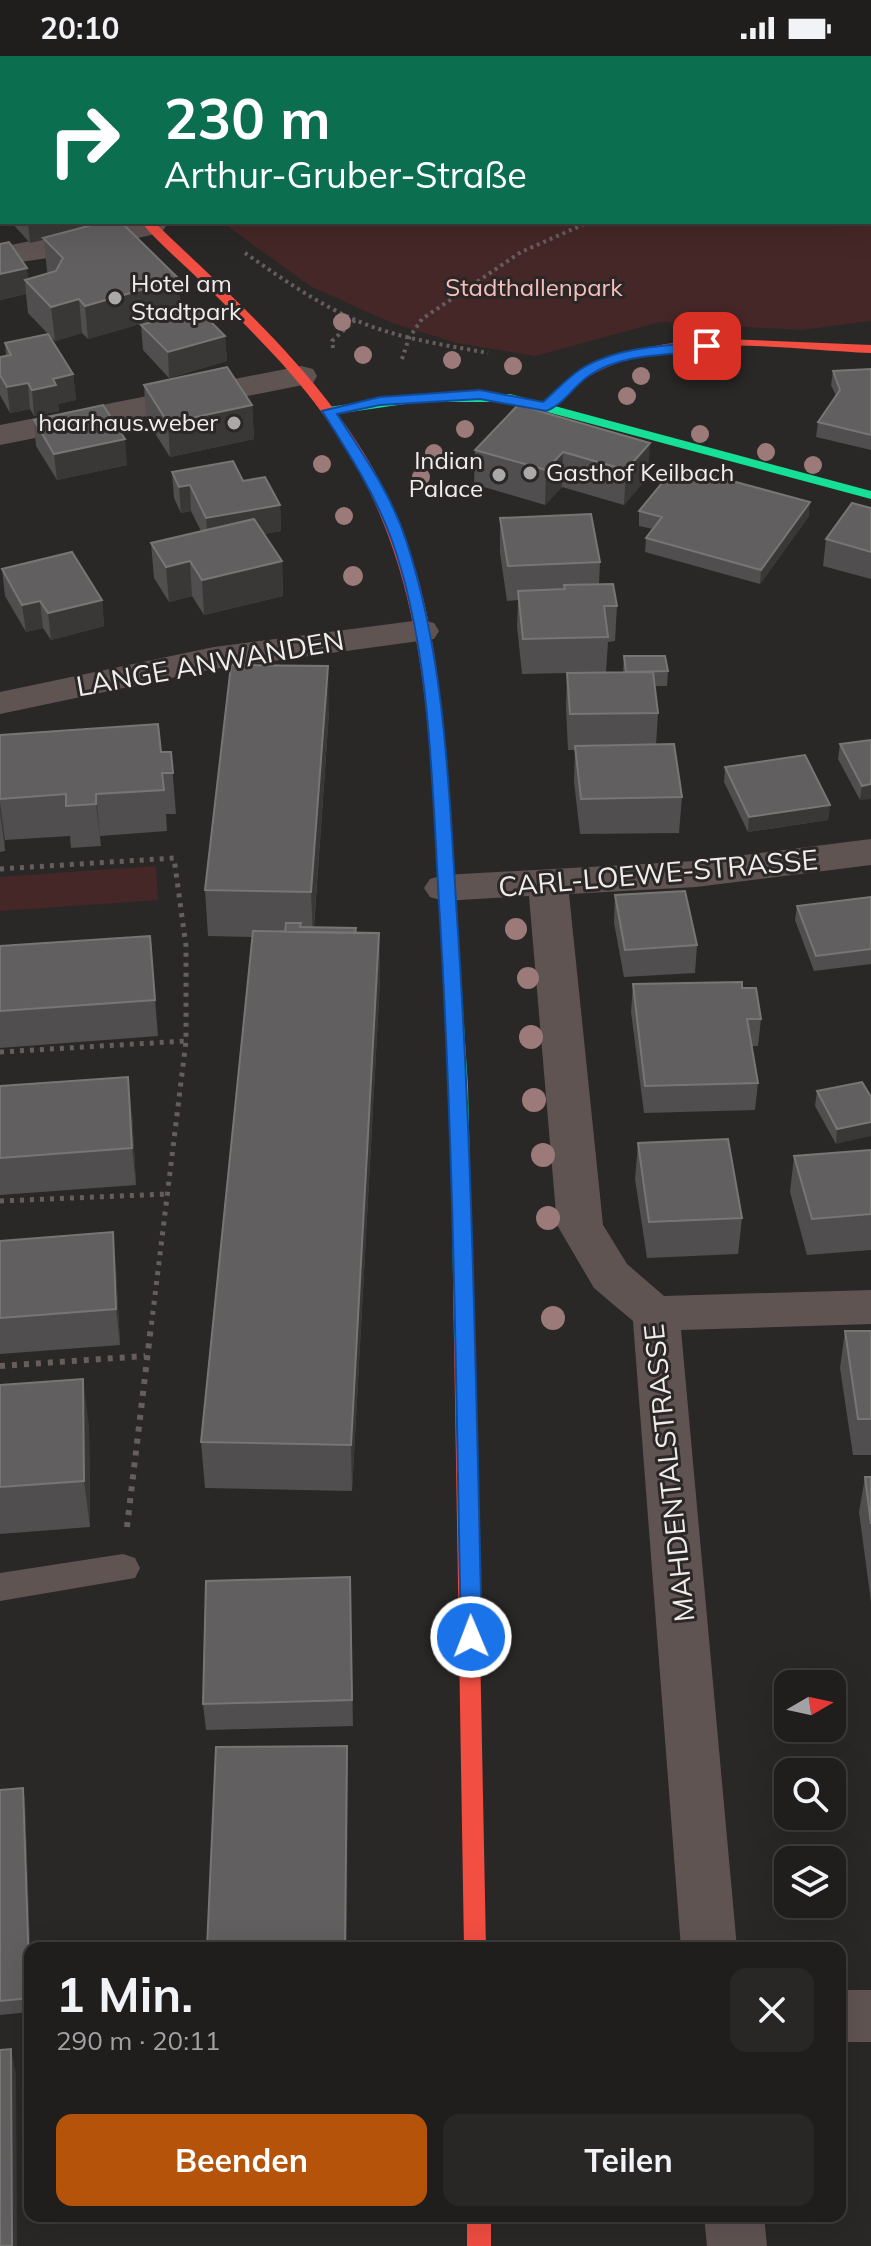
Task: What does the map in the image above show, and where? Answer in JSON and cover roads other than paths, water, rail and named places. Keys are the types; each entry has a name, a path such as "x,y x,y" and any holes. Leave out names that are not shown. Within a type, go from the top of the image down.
{"main road":[{"path":"149,224 229,299 301,376 329,411 386,507 398,539 421,631 438,744 444,888 459,1087 475,1942"},
{"path":"546,407 585,372 637,353 730,345 871,349"},
{"path":"329,411 380,401 480,395 546,407 871,495"},
{"path":"479,2222 479,2246"}],"street":[{"path":"0,256 40,251 149,224"},
{"path":"0,435 301,376"},
{"name":"LANGE ANWANDEN","path":"0,703 214,658 421,631"},
{"name":"CARL-LOEWE-STRASSE","path":"444,888 696,874 871,852"},
{"name":"MAHDENTALSTRASSE","path":"548,884 580,1225 600,1266 625,1294 656,1313 708,1942"},
{"path":"656,1313 871,1307"},
{"path":"846,2016 871,2016"},
{"path":"735,2222 737,2246"}],"lane":[{"path":"0,1587 123,1568"}],"place":[{"name":"Hotel am Stadtpark","path":"115,298"},
{"name":"haarhaus.weber","path":"234,423"},
{"name":"Gasthof Keilbach","path":"530,473"},
{"name":"Indian Palace","path":"499,475"}],"park label":[{"name":"Stadthallenpark","path":"534,288"}]}
